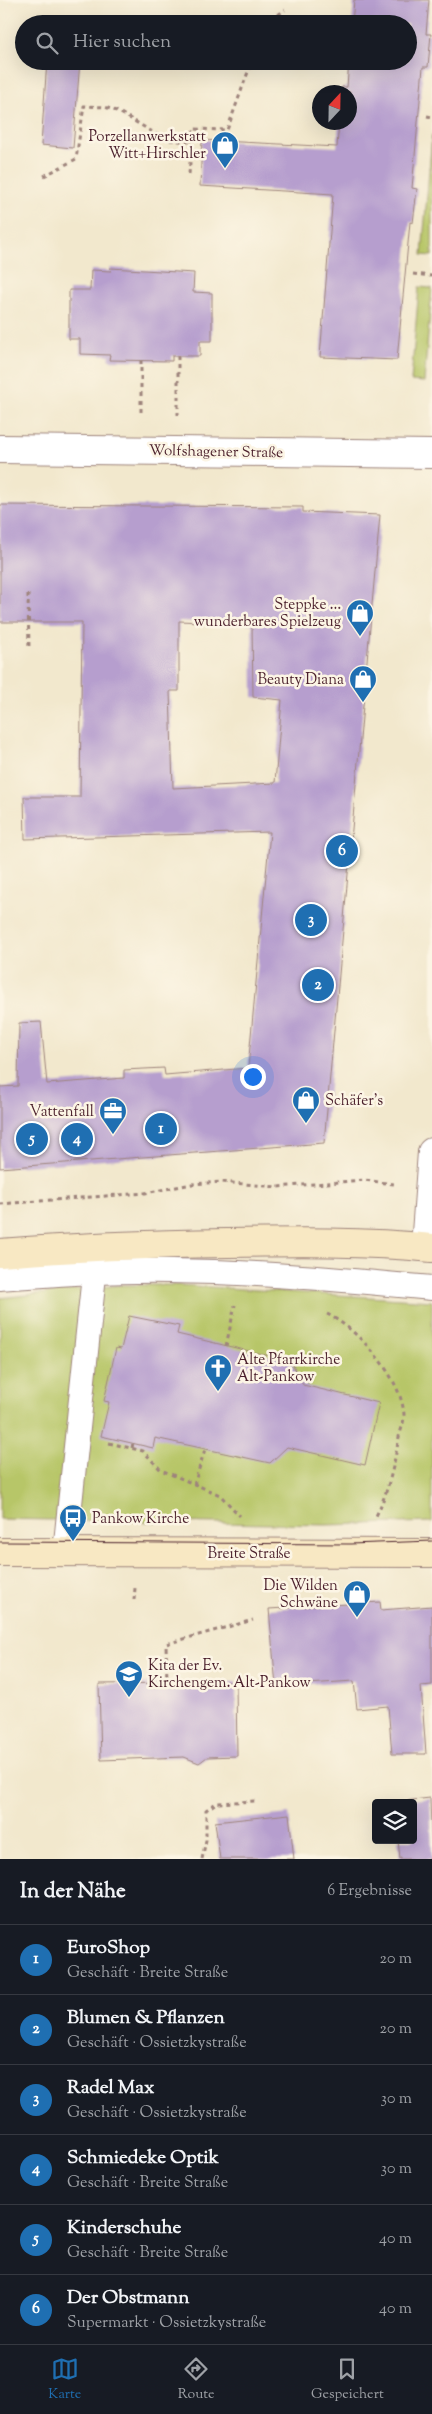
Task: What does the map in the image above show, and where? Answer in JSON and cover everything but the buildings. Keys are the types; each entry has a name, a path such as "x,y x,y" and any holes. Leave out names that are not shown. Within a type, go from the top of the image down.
{"main road":[{"path":"0,1253 95,1259 316,1241 365,1242 428,1247"},
{"name":"Breite Straße","path":"0,1552 432,1553"}],"street":[{"name":"Wolfshagener Straße","path":"0,450 432,454"},
{"path":"428,1247 432,1152"}],"lane":[{"path":"65,1552 95,1259"},
{"path":"0,1278 95,1259 170,1271 242,1273 432,1288"}],"path":[{"path":"278,15 285,10"},
{"path":"189,174 193,129 227,130 249,70"},
{"path":"44,176 68,165 76,159 84,106 105,107 168,140 191,142"},
{"path":"427,116 432,117"},
{"path":"413,274 432,276"},
{"path":"178,356 178,417"},
{"path":"141,360 141,417"},
{"path":"28,594 29,649"},
{"path":"0,1204 146,1193 192,1184 222,1182 277,1187 364,1180 398,1185"},
{"path":"226,1346 237,1300"},
{"path":"322,1311 337,1319 373,1350 396,1386 404,1415 390,1480 383,1503 374,1521"},
{"path":"103,1441 143,1451 161,1470 220,1495 246,1522"},
{"path":"132,1448 133,1443"},
{"path":"194,1484 205,1449"},
{"path":"134,1600 135,1583"},
{"path":"167,1683 166,1644 253,1620"},
{"path":"202,1859 206,1840 206,1810 216,1802 255,1801"}],"green space":[{"path":"432,135 432,256 422,255"},
{"path":"419,287 432,288 424,382 411,381"},
{"path":"120,1285 179,1285 432,1301 432,1522 326,1525 0,1519 0,1298"}],"tram line":[{"path":"0,1542 350,1544 432,1541"}],"place":[{"name":"Porzellanwerkstatt Witt+Hirschler","path":"225,169"},
{"name":"Steppke … wunderbares Spielzeug","path":"360,637"},
{"name":"Beauty Diana","path":"363,703"},
{"name":"Der Obstmann","path":"342,851"},
{"name":"Radel Max","path":"311,920"},
{"name":"Blumen & Pflanzen","path":"318,985"},
{"name":"Schäfer's","path":"306,1124"},
{"name":"EuroShop","path":"161,1129"},
{"name":"Vattenfall","path":"113,1135"},
{"name":"Kinderschuhe","path":"32,1139"},
{"name":"Schmiedeke Optik","path":"77,1139"},
{"name":"Alte Pfarrkirche Alt-Pankow","path":"218,1392"},
{"name":"Pankow Kirche","path":"73,1542"},
{"name":"Die Wilden Schwäne","path":"357,1618"},
{"name":"Kita der Ev. Kirchengem. Alt-Pankow","path":"129,1698"}]}
